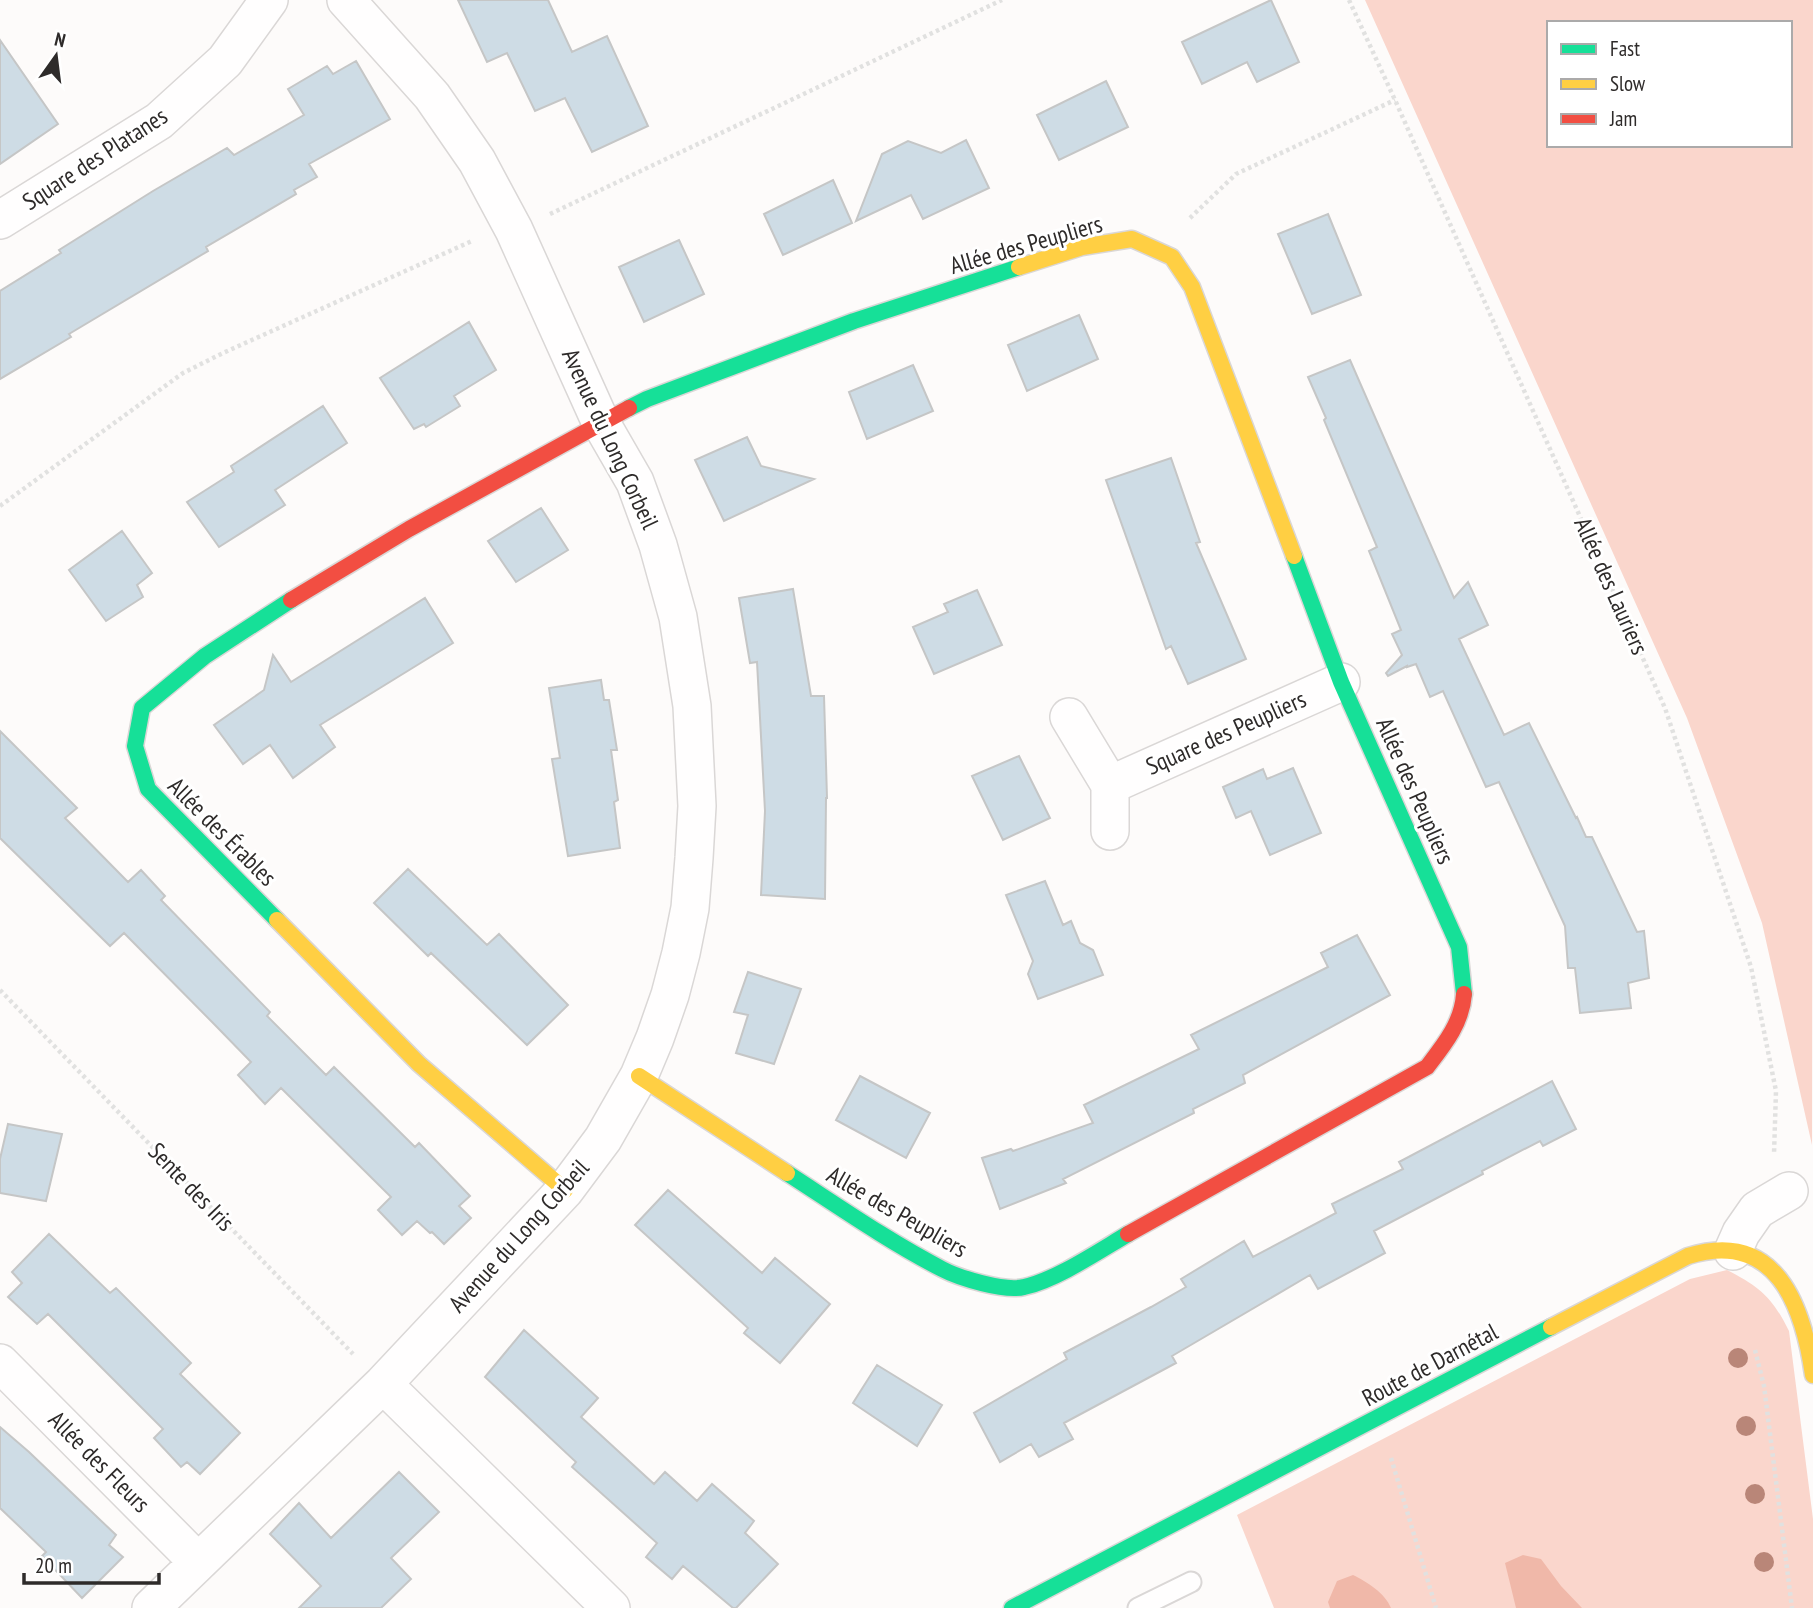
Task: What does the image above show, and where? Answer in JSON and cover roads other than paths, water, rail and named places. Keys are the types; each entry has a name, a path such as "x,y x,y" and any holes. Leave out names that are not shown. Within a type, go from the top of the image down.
{"street":[{"name":"Square des Platanes","path":"0,220 159,121 225,61 269,0"},
{"name":"Avenue du Long Corbeil","path":"151,1608 383,1384 565,1190 603,1139 639,1076 670,995 690,908 697,806 692,706 678,617 635,482 601,423 514,230 477,161 432,96 346,0"},
{"name":"Allée des Peupliers","path":"601,423 647,399 855,321 1082,247 1132,239 1172,257 1192,287 1341,682 1459,947 1462,968 1463,1008 1450,1037 1427,1067 1050,1278 1022,1288 997,1287 944,1270 795,1179 639,1076"},
{"name":"Allée des Érables","path":"565,1190 419,1064 148,789 135,746 142,708 205,656 409,529 601,423"},
{"name":"Square des Peupliers","path":"1110,785 1341,682"},
{"path":"1069,717 1110,785 1110,831"},
{"path":"1732,1251 1757,1210 1782,1196"},
{"name":"Route de Darnétal","path":"1012,1608 1688,1256 1710,1250 1732,1251 1750,1256 1782,1280 1804,1324 1813,1375"},
{"name":"Allée des Fleurs","path":"0,1363 197,1563"},
{"path":"383,1384 611,1608"}],"lane":[{"path":"1138,1608 1191,1582"}]}
